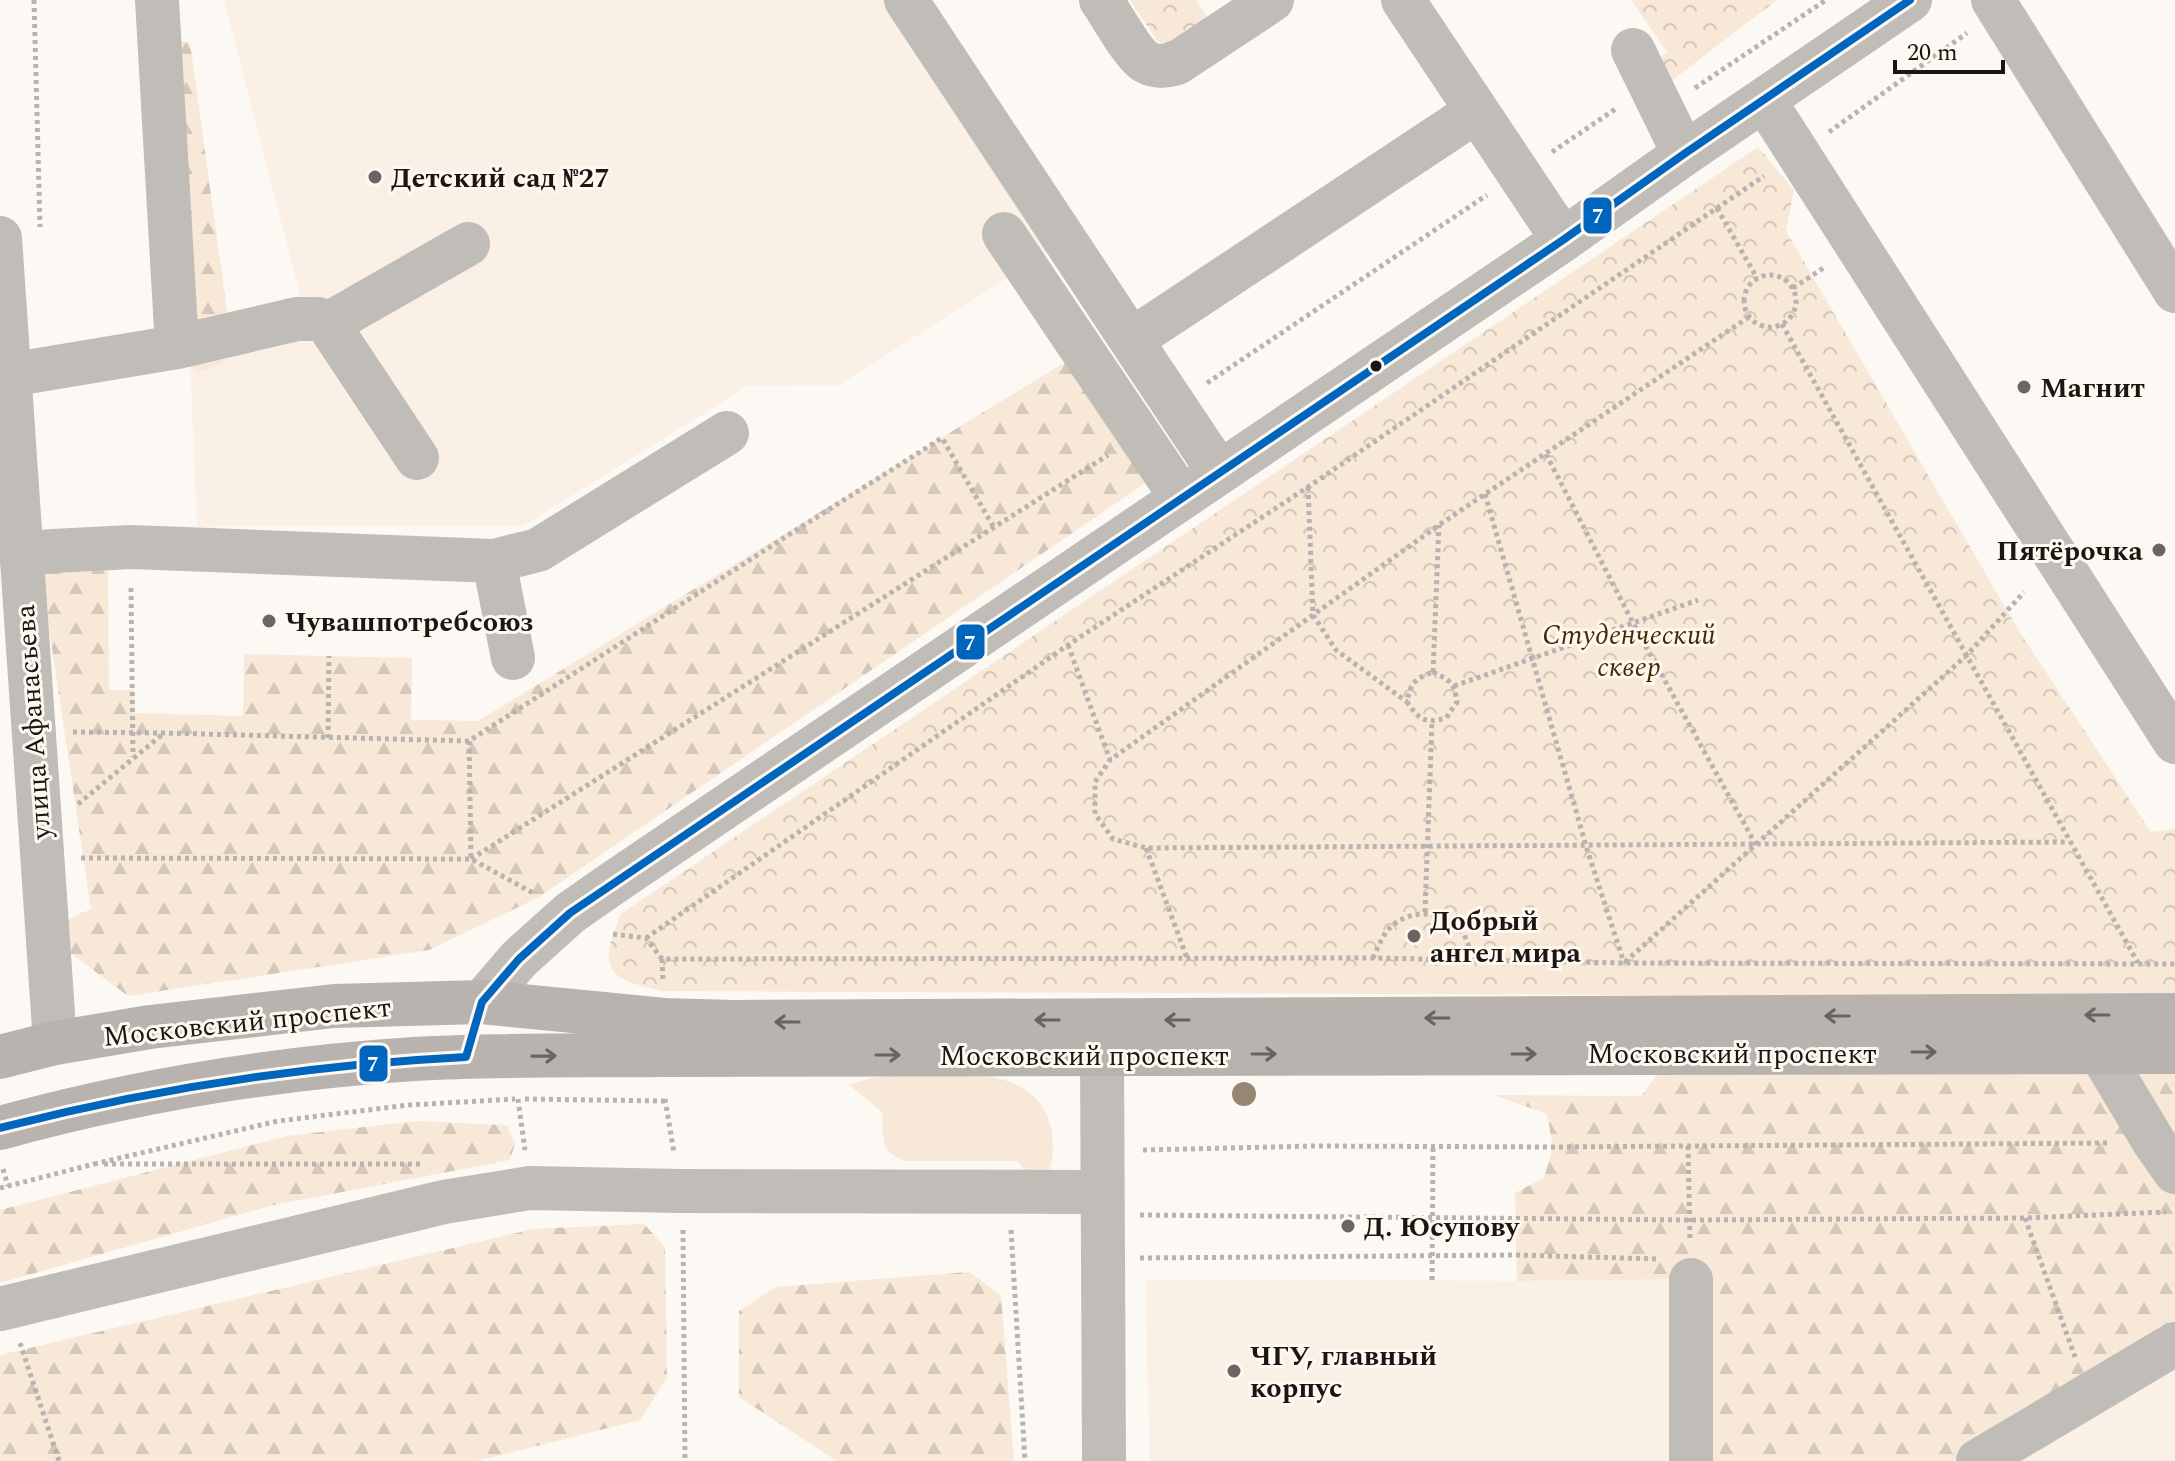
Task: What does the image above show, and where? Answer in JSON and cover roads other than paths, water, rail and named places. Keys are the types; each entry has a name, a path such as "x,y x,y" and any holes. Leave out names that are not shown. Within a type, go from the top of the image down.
{"main road":[{"name":"Московский проспект","path":"0,1057 55,1043 150,1027 334,1006 482,1002 664,1020 733,1022 2175,1015"},
{"path":"466,1057 482,1002"},
{"name":"улица Афанасьева","path":"55,1043 66,1110"},
{"name":"Московский проспект","path":"2,1148 66,1110 162,1089 292,1070 414,1059 664,1055 2175,1052"}],"street":[{"path":"157,0 177,347"},
{"path":"906,0 1219,472"},
{"path":"1101,0 1140,57 1164,66 1177,63 1272,0"},
{"path":"1403,0 1563,240"},
{"path":"482,1002 519,959 580,906 1563,240 1764,100 1861,13 1910,0"},
{"path":"1996,5 2175,291"},
{"path":"1633,50 1684,154"},
{"path":"1764,100 2173,737"},
{"path":"1131,340 1477,111"},
{"path":"1004,234 1181,497"},
{"name":"улица Афанасьева","path":"0,238 5,347 55,1043"},
{"path":"328,324 468,244"},
{"path":"5,347 177,347 297,319 318,319 328,324 417,458"},
{"path":"21,554 131,547 494,561 538,550 727,433"},
{"path":"494,561 513,658"},
{"path":"2100,1052 2164,1157"},
{"path":"1102,1055 1117,1203 1104,1461"},
{"path":"5,1308 444,1202 530,1188 1117,1203"},
{"path":"1691,1270 1691,1461"},
{"path":"1978,1461 2175,1344"}],"place":[{"name":"Детский сад №27","path":"375,177"},
{"name":"Магнит","path":"2024,387"},
{"name":"Пятёрочка","path":"2159,550"},
{"name":"Чувашпотребсоюз","path":"269,621"},
{"name":"Добрый ангел мира","path":"1414,936"},
{"name":"Д. Юсупову","path":"1348,1226"},
{"name":"ЧГУ, главный корпус","path":"1234,1371"}],"park label":[{"name":"Студенческий сквер","path":"1629,650"}]}
